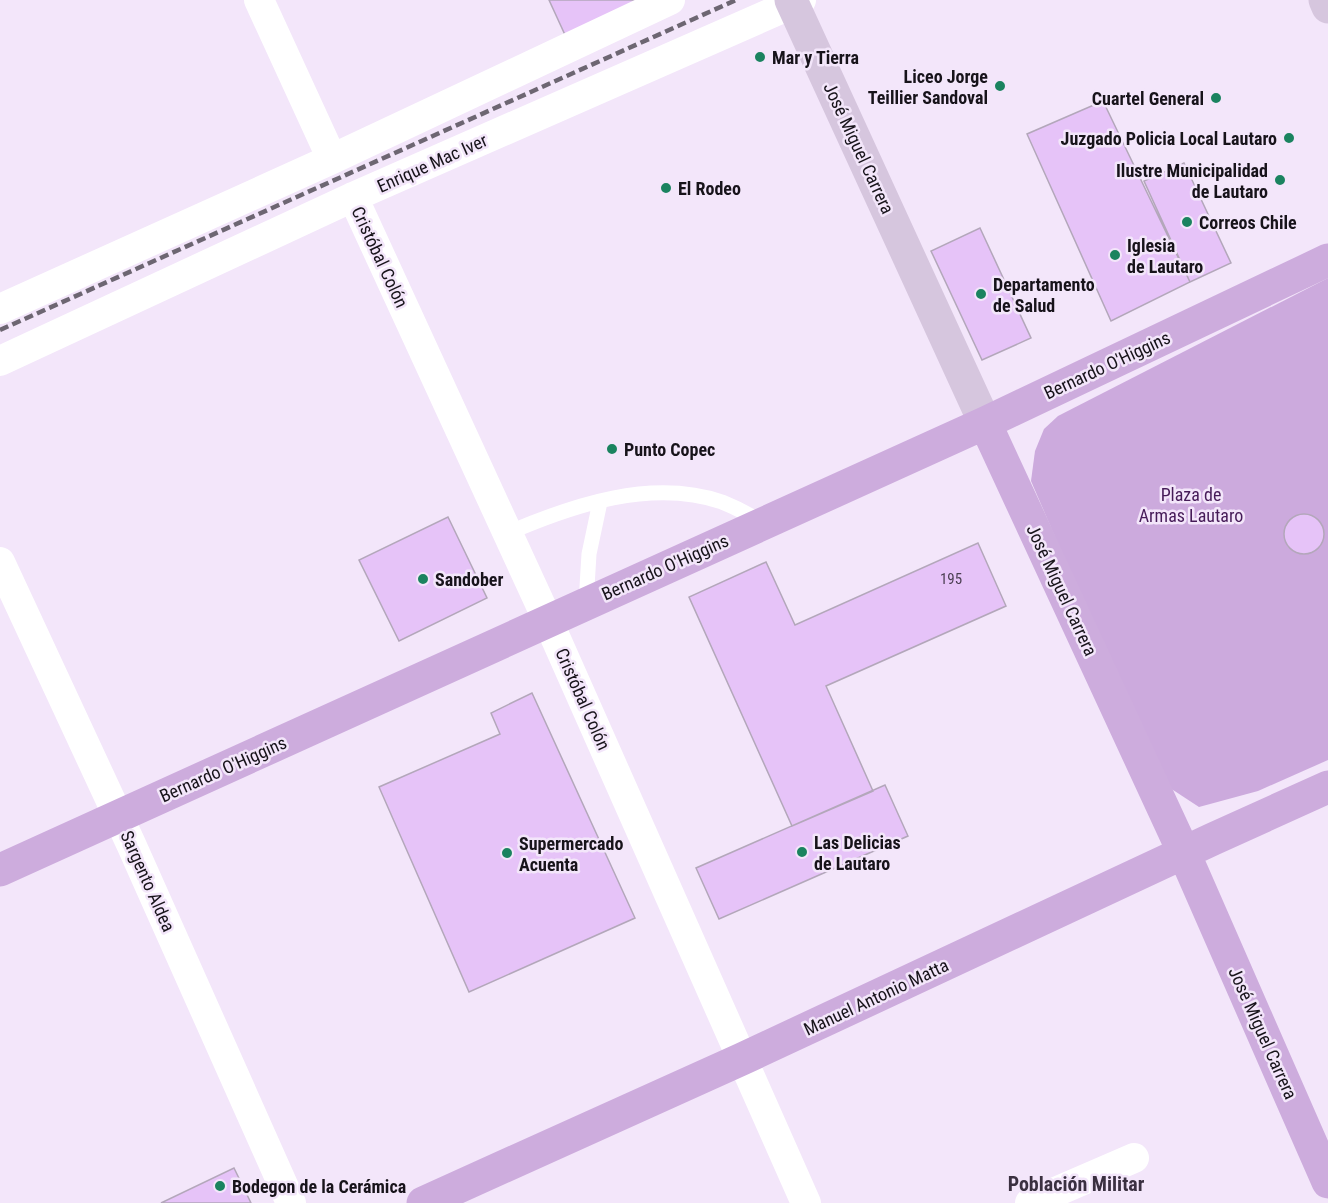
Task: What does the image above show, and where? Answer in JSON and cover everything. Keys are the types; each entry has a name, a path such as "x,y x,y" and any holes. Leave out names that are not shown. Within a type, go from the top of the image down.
{"main road":[{"path":"1325,0 1328,7"},
{"name":"José Miguel Carrera","path":"795,1 984,423 1184,853 1328,1182"},
{"name":"Bernardo O'Higgins","path":"0,870 984,423 1328,260"},
{"name":"Manuel Antonio Matta","path":"423,1203 742,1059 1328,788"}],"street":[{"path":"258,0 332,159"},
{"path":"0,309 332,159 670,0"},
{"name":"Enrique Mac Iver","path":"0,361 353,197 795,1"},
{"name":"Cristóbal Colón","path":"353,197 508,532 806,1203"},
{"name":"Sargento Aldea","path":"0,562 119,816 291,1203"},
{"path":"1030,1203 1134,1158"}],"lane":[{"path":"508,532 550,514 600,502 626,496 675,493 721,502 763,523"},
{"path":"586,603 589,554 600,502"}],"green space":[{"name":"Plaza de Armas Lautaro","path":"1328,278 1328,760 1258,791 1199,807 1170,788 1151,760 1031,481 1035,451 1044,429 1058,416"}],"building":[{"path":"549,0 646,0 566,37"},
{"path":"1103,101 1190,282 1111,321 1027,134"},
{"name":"Correos Chile","path":"1184,163 1231,263 1190,282 1144,181"},
{"name":"Departamento de Salud","path":"980,228 1031,338 982,360 931,251"},
{"path":"1304,514 1318,520 1324,534 1318,548 1304,554 1290,548 1284,534 1290,520"},
{"name":"Sandober","path":"448,517 487,598 399,641 359,560"},
{"path":"978,543 1006,606 826,686 873,791 792,826 689,597 766,562 795,625"},
{"name":"Supermercado Acuenta","path":"532,693 635,918 469,992 379,787 500,734 491,713"},
{"name":"Las Delicias de Lautaro","path":"885,785 908,836 719,919 696,868"},
{"name":"Bodegon de la Cerámica","path":"234,1168 251,1203 161,1203"}],"railway":[{"path":"0,330 736,0"}],"place":[{"name":"Mar y Tierra","path":"760,57"},
{"name":"Liceo Jorge Teillier Sandoval","path":"1000,86"},
{"name":"Cuartel General","path":"1216,98"},
{"name":"Juzgado Policia Local Lautaro","path":"1289,138"},
{"name":"Ilustre Municipalidad de Lautaro","path":"1280,180"},
{"name":"El Rodeo","path":"666,188"},
{"name":"Correos Chile","path":"1187,222"},
{"name":"Iglesia de Lautaro","path":"1115,255"},
{"name":"Departamento de Salud","path":"981,294"},
{"name":"Punto Copec","path":"612,449"},
{"name":"Sandober","path":"423,579"},
{"name":"Las Delicias de Lautaro","path":"802,852"},
{"name":"Supermercado Acuenta","path":"507,853"},
{"name":"Bodegon de la Cerámica","path":"220,1186"}],"district":[{"name":"Población Militar","path":"1076,1184"}]}
